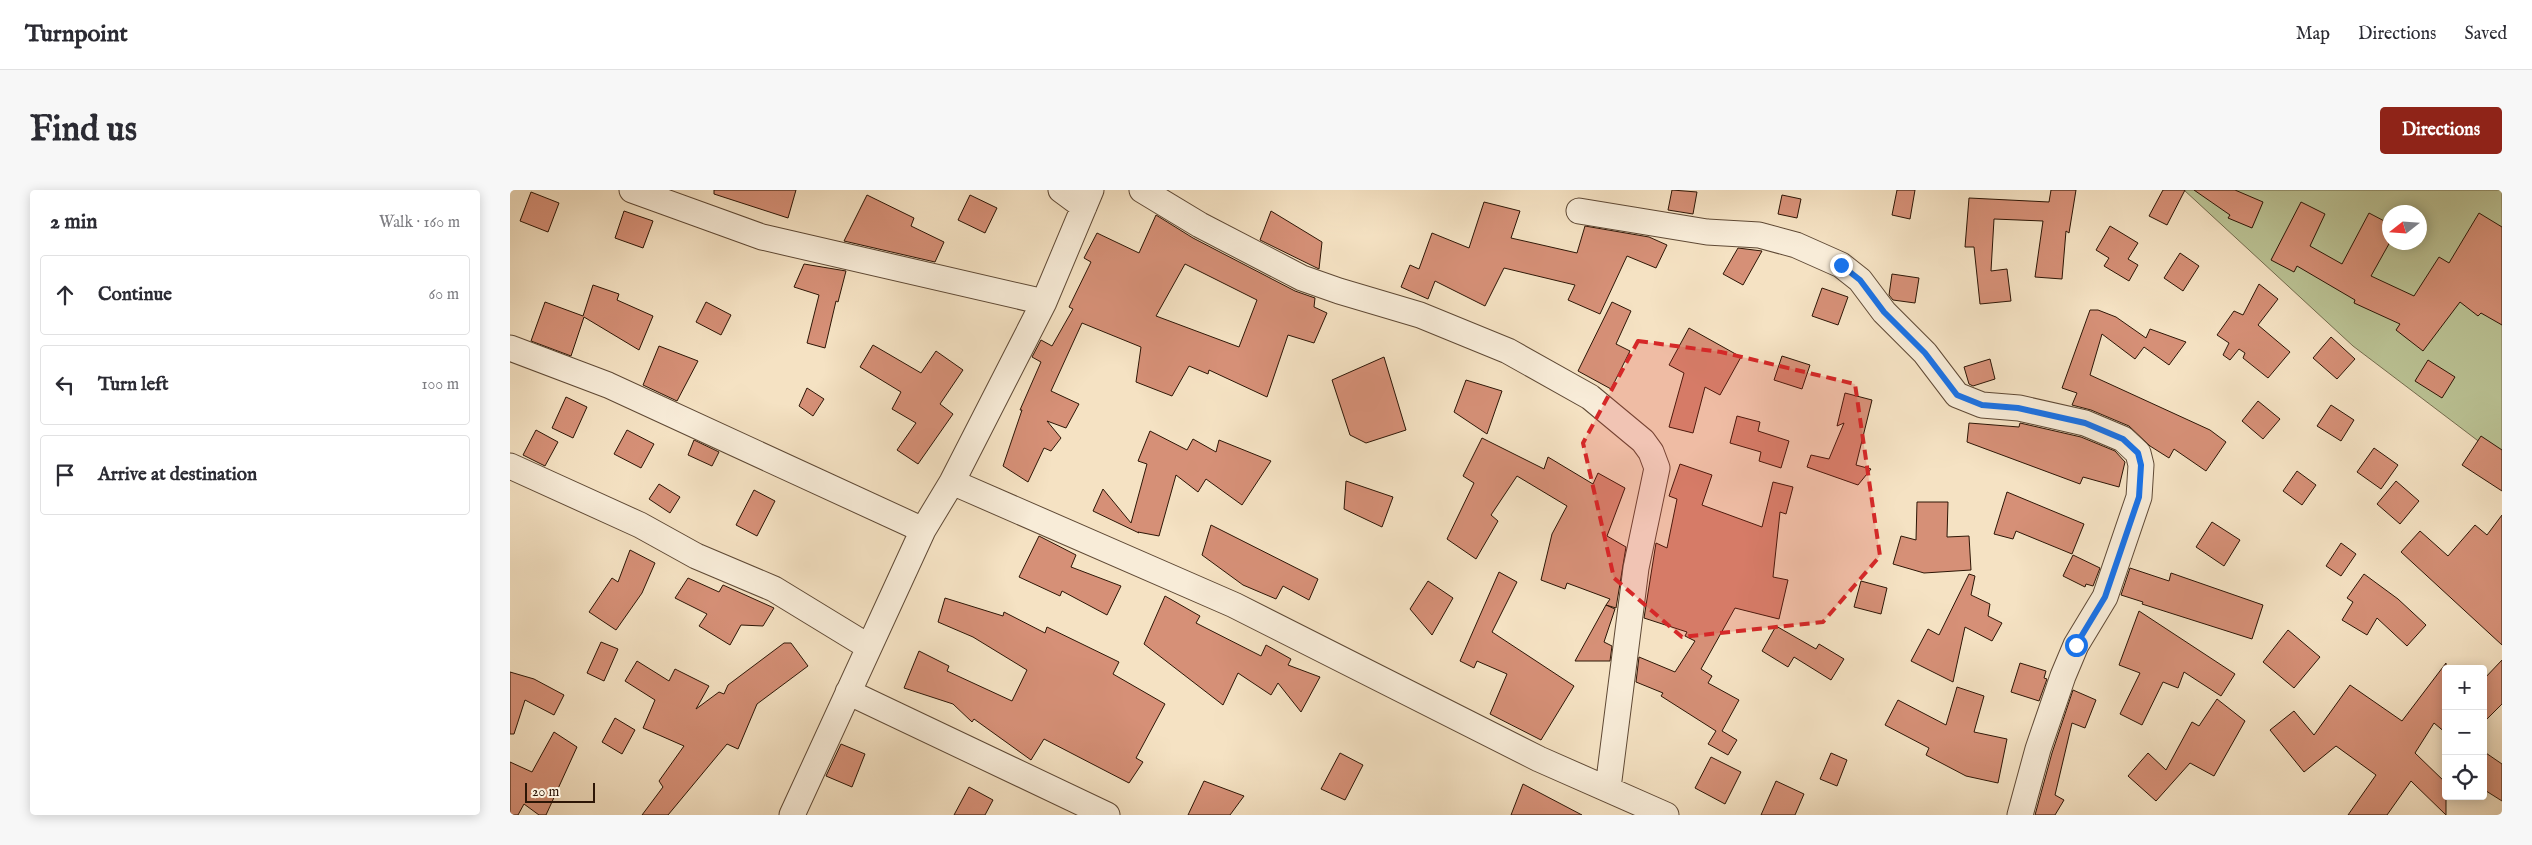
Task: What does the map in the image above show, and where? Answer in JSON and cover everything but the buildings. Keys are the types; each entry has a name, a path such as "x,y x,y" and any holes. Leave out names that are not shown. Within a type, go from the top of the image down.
{"street":[{"path":"632,190 762,237 1044,302"},
{"path":"792,815 922,530 952,482 1044,302 1087,199 1061,190"},
{"path":"1142,190 1200,225 1302,278 1420,315 1508,351 1590,397 1642,441 1651,452 1657,468 1636,568 1608,788"},
{"path":"1579,211 1707,232 1760,235 1796,245 1841,265 1860,280 1884,312 1925,353 1957,395 1982,405 2018,408 2085,423 2123,439 2138,453 2141,465 2139,497 2105,597 2076,645 2063,676 2038,749 2020,815"},
{"path":"510,348 608,385 922,530"},
{"path":"510,466 640,525 696,556 774,589 869,647"},
{"path":"952,482 1234,605 1538,759 1666,815"},
{"path":"848,692 1107,815"}],"highlighted area":[{"path":"1638,341 1721,352 1855,384 1880,556 1823,622 1682,637 1614,578 1583,443"}],"green space":[{"path":"2184,190 2502,190 2502,459 2353,346"}],"route":[{"path":"1841,265 1860,280 1884,312 1925,353 1957,395 1982,405 2018,408 2085,423 2123,439 2138,453 2141,465 2139,497 2105,597 2076,645"}]}
